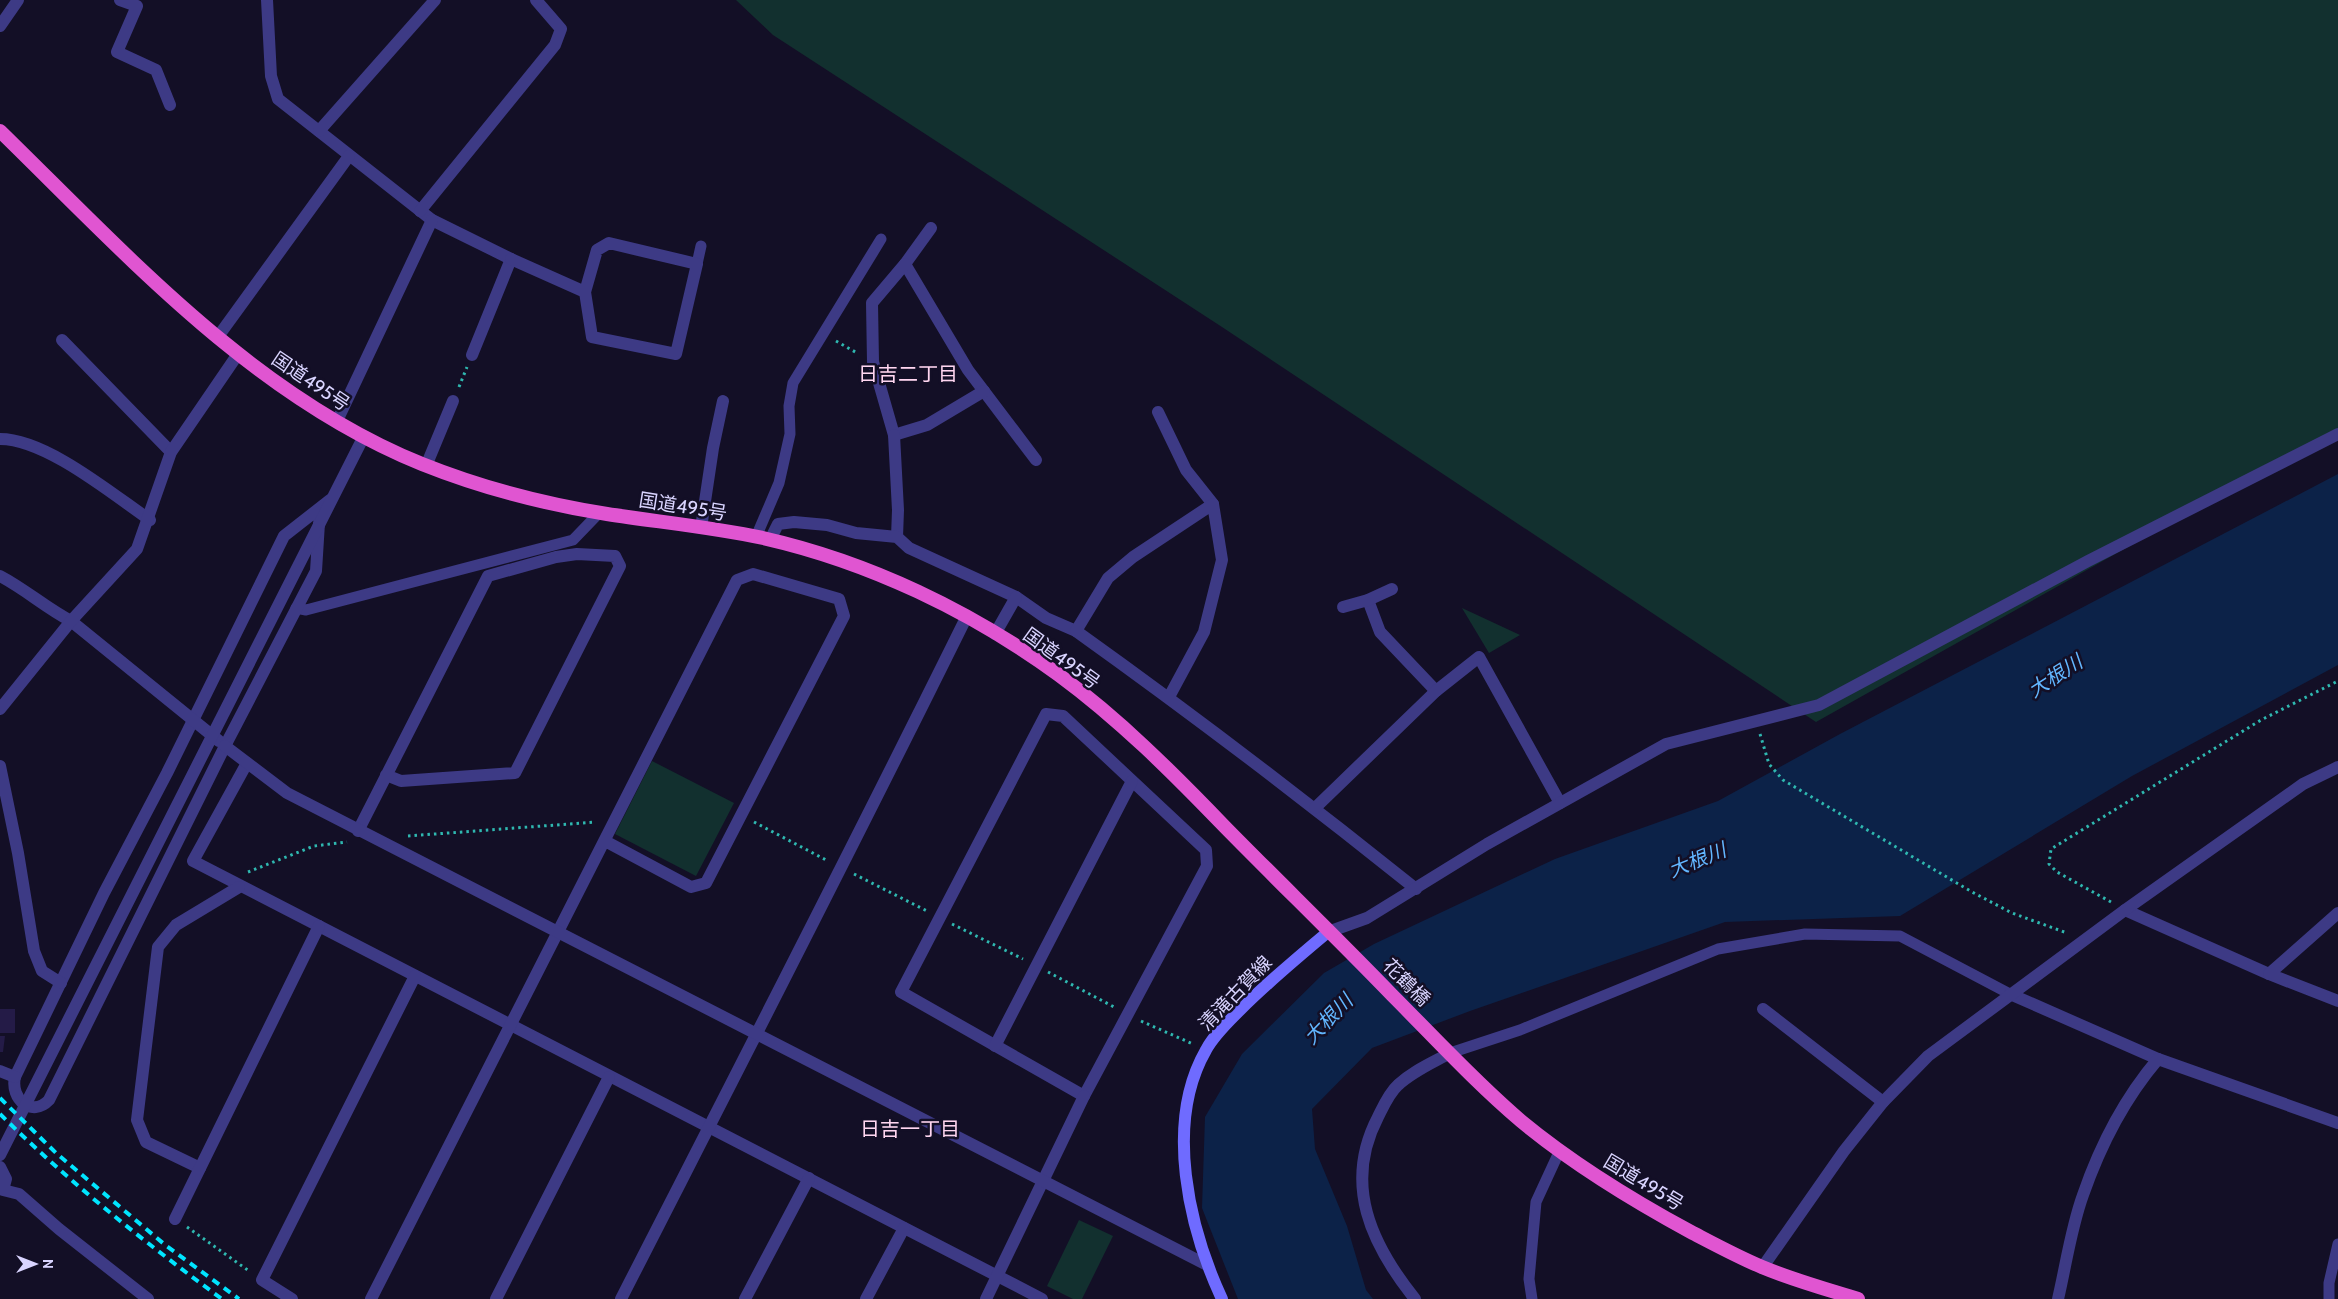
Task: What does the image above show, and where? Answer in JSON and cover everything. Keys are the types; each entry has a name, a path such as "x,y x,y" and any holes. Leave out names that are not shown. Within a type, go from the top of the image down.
{"highway":[{"name":"国道495号","path":"0,131 170,296 218,338 238,354 363,438 426,466 522,498 599,513 770,540 876,572 967,616 1058,674 1126,730 1192,793 1328,932 1345,946"},
{"name":"花鶴橋","path":"1345,946 1446,1049"},
{"name":"国道495号","path":"1446,1049 1521,1121 1560,1150 1645,1207 1762,1268 1858,1299"}],"main road":[{"name":"清滝古賀線","path":"1222,1299 1207,1266 1193,1218 1187,1180 1185,1130 1188,1097 1206,1050 1224,1026 1269,981 1328,932"}],"street":[{"path":"0,26 18,0"},
{"path":"120,0 137,6 117,52 156,70 170,105"},
{"path":"267,0 272,76 278,99 432,220 511,259 585,292"},
{"path":"319,131 435,0"},
{"path":"420,211 555,46 561,29 536,0"},
{"path":"218,338 349,156"},
{"path":"337,421 432,220"},
{"path":"898,537 894,435 873,362 872,302 905,264 931,228"},
{"path":"609,243 697,264 676,354 592,337 585,292 597,250 609,243"},
{"path":"472,355 511,259"},
{"path":"905,264 968,370 1036,460"},
{"path":"62,340 171,452"},
{"path":"0,709 71,621 138,549 150,520 171,452 238,354"},
{"path":"894,435 927,425 984,391"},
{"path":"426,466 453,401"},
{"path":"701,528 713,448 724,401"},
{"path":"1158,412 1186,470 1214,504 1222,560 1204,632 1169,697"},
{"path":"1328,932 1367,918 1416,890 1487,844 1666,744 1819,705 2088,561 2338,434"},
{"path":"0,1155 363,438"},
{"path":"0,439 13,439 36,447 71,466 150,520"},
{"path":"320,521 316,571 49,1100 43,1106 33,1108 20,1100 13,1085 15,1077 104,893 193,720 284,536 330,500"},
{"path":"1076,631 1108,578 1133,557 1214,504"},
{"path":"770,540 778,524 794,522 827,525 856,533 898,537 909,548 1016,597 1046,618 1076,631 1169,697 1316,808 1416,890"},
{"path":"358,831 386,775 488,576 563,556 577,554 615,556 620,566 515,774 401,782 386,775"},
{"path":"371,1299 737,580 752,574 839,599 844,616 706,883 691,886 605,841"},
{"path":"0,576 22,588 52,611 71,621 287,794 1207,1266"},
{"path":"1343,607 1368,600 1392,588"},
{"path":"995,634 1016,597"},
{"path":"1368,600 1380,632 1436,691"},
{"path":"620,1299 754,1035 842,868 967,616"},
{"path":"1316,808 1436,691 1479,657 1560,803"},
{"path":"986,1299 1084,1096 1207,866 1206,850 1063,716 1046,714 901,992 1084,1096"},
{"path":"246,763 193,861 1042,1299"},
{"path":"0,766 18,852 34,952 42,971 61,983"},
{"path":"1762,1268 1844,1151 1883,1102 1928,1056 2125,910 2303,784 2338,767"},
{"path":"995,1046 1132,781"},
{"path":"200,1168 146,1142 138,1120 153,980 158,947 176,925 239,886"},
{"path":"2125,910 2269,974 2338,1001"},
{"path":"2269,974 2338,913"},
{"path":"175,1219 320,926"},
{"path":"292,1299 262,1280 415,976"},
{"path":"2010,994 2158,1059 2338,1123"},
{"path":"1763,1009 1883,1102"},
{"path":"1415,1299 1383,1254 1372,1228 1362,1196 1362,1163 1365,1144 1396,1086 1446,1049"},
{"path":"2058,1299 2082,1196 2114,1123 2139,1082 2158,1059"},
{"path":"0,1071 15,1077"},
{"path":"496,1299 609,1076"},
{"path":"0,1167 6,1179 2,1193 19,1194 59,1229 148,1299"},
{"path":"746,1299 809,1178"},
{"path":"866,1299 904,1228"}],"lane":[{"path":"756,537 779,483 790,434 789,406 794,383 881,240"},
{"path":"697,264 701,246"},
{"path":"296,608 306,610 573,540 599,513"},
{"path":"1446,1049 1520,1030 1718,948 1806,934 1900,936 2010,994"},
{"path":"1532,1299 1529,1279 1536,1202 1560,1150"},
{"path":"2329,1299 2329,1283 2338,1244"}],"path":[{"path":"823,334 873,362"},
{"path":"453,401 472,355"},
{"path":"2125,910 2057,872 2049,864 2051,849 2261,720 2338,681"},
{"path":"1757,721 1769,764 1783,780 1972,892 2012,913 2084,940"},
{"path":"740,815 1127,1014 1206,1050"},
{"path":"403,837 615,821"},
{"path":"239,886 244,873 314,846 374,839"},
{"path":"175,1219 262,1280"}],"green space":[{"path":"736,0 2338,0 2338,429 1816,722 1222,327 773,35"},
{"path":"1462,608 1520,635 1489,653"},
{"path":"652,761 734,803 696,876 615,834"},
{"path":"1079,1220 1113,1236 1082,1299 1073,1299 1047,1286"}],"water":[{"name":"大根川","path":"2338,474 2338,665 2132,776 1900,916 1725,922 1470,1011 1372,1048 1312,1109 1315,1149 1347,1226 1366,1290 1373,1299 1238,1299 1202,1208 1205,1117 1242,1054 1324,973 1374,944 1555,859 1718,801 1840,734"}],"building":[{"path":"0,1009 15,1009 15,1033 0,1033"},
{"path":"0,1036 5,1036 3,1052 0,1052"}],"railway":[{"path":"0,1098 56,1153 164,1244 239,1299"},
{"path":"0,1114 53,1164 108,1211 222,1299"}],"district":[{"name":"日吉二丁目","path":"908,374"},
{"name":"日吉一丁目","path":"910,1129"}]}
